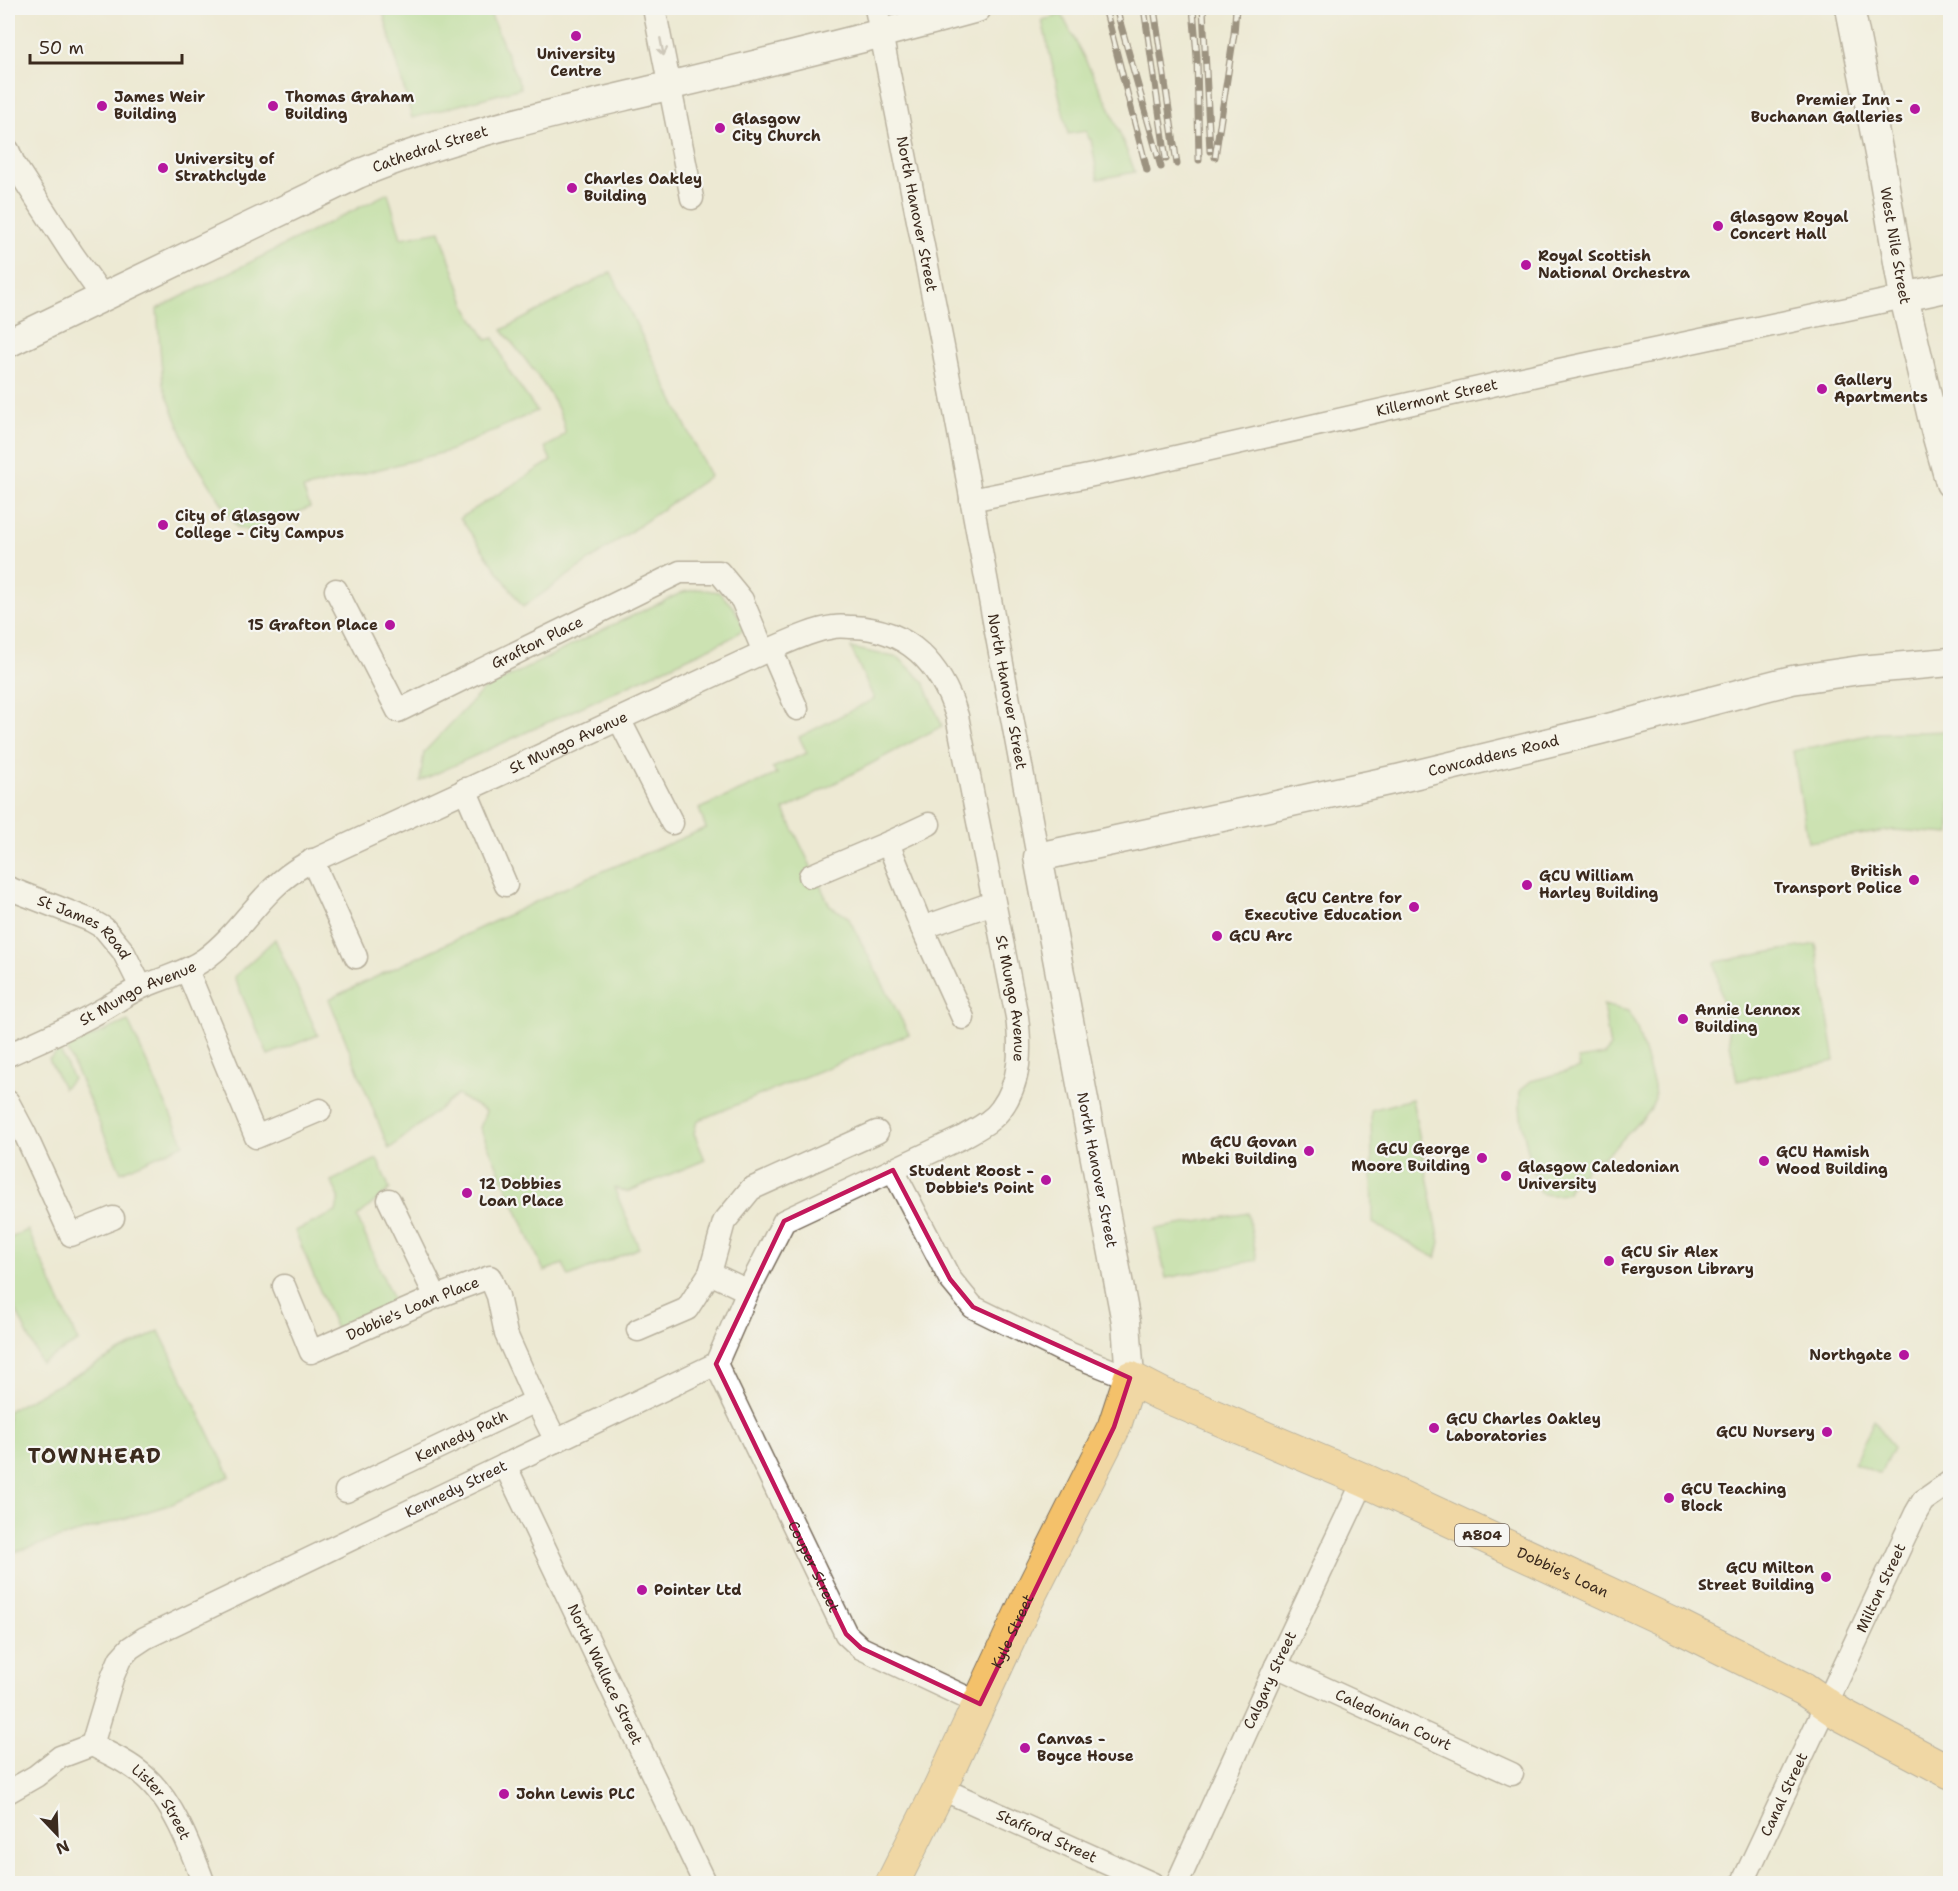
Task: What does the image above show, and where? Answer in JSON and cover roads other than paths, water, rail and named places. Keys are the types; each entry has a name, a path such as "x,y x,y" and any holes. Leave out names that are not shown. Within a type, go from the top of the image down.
{"main road":[{"name":"Dobbie's Loan","path":"1130,1378 1161,1394 1364,1480 1674,1624 1804,1689 1842,1715 1950,1772"},
{"name":"Kyle Street","path":"892,1884 980,1704 1027,1600 1113,1427 1130,1378"}],"street":[{"path":"654,8 692,198"},
{"name":"Cathedral Street","path":"8,343 348,179 393,160 528,119 670,86 878,21 977,8"},
{"name":"West Nile Street","path":"1850,8 1882,169 1904,297 1935,430 1950,482"},
{"name":"North Hanover Street","path":"878,21 917,212 1126,1322 1130,1378"},
{"path":"8,150 67,246 103,297"},
{"path":"1904,297 1950,287"},
{"name":"Killermont Street","path":"971,500 1127,468 1545,372 1904,297"},
{"name":"Grafton Place","path":"336,590 398,711 680,572 719,573 742,600 768,650"},
{"name":"St Mungo Avenue","path":"8,1055 107,1008 141,987 187,970 216,951 232,936 270,889 288,873 312,860 768,650 835,626 865,627 890,633 902,639 937,671 949,693 957,716 1020,1037 1018,1066 1008,1096 1000,1110 977,1129 893,1170"},
{"path":"768,650 797,709"},
{"name":"Cowcaddens Road","path":"1038,857 1397,779 1600,730 1792,680 1860,670 1950,662"},
{"path":"619,719 672,823"},
{"path":"465,789 506,885"},
{"path":"810,876 929,824"},
{"path":"888,843 922,928 963,1018"},
{"path":"312,860 356,957"},
{"name":"St James Road","path":"8,888 90,920 104,928 123,951 141,987"},
{"path":"922,928 993,903"},
{"path":"187,970 256,1137 320,1110"},
{"path":"8,1102 71,1235 113,1218"},
{"path":"638,1330 687,1309 710,1273 724,1222 751,1189 877,1132"},
{"path":"716,1364 748,1291 784,1221 893,1170 950,1279 973,1307 1064,1351 1130,1378"},
{"path":"389,1200 436,1297"},
{"path":"710,1273 748,1291"},
{"name":"Dobbie's Loan Place","path":"284,1286 311,1352 436,1297 490,1277 498,1296 506,1334 536,1401"},
{"name":"Kennedy Street","path":"92,1745 112,1678 120,1659 130,1648 182,1620 716,1364"},
{"name":"Couper Street","path":"716,1364 846,1634 861,1648 980,1704"},
{"path":"536,1401 556,1441"},
{"name":"Kennedy Path","path":"346,1491 536,1401"},
{"name":"North Wallace Street","path":"505,1465 705,1884"},
{"name":"Calgary Street","path":"1177,1884 1364,1480"},
{"name":"Milton Street","path":"1826,1705 1923,1501 1950,1482"},
{"name":"Caledonian Court","path":"1276,1666 1512,1774"},
{"name":"Canal Street","path":"1742,1884 1826,1705"},
{"path":"8,1792 36,1776 60,1757 92,1745"},
{"name":"Lister Street","path":"92,1745 119,1758 145,1776 154,1787 183,1833 204,1884"},
{"name":"Stafford Street","path":"940,1788 1153,1884"}],"railway":[{"path":"1105,8 1147,170"},
{"path":"1116,8 1161,167"},
{"path":"1144,8 1166,159"},
{"path":"1154,8 1177,164"},
{"path":"1193,8 1197,57 1199,160"},
{"path":"1203,8 1210,151"},
{"path":"1215,157 1236,8"}],"place":[{"name":"University Centre","path":"576,36"},
{"name":"James Weir Building","path":"102,106"},
{"name":"Thomas Graham Building","path":"273,106"},
{"name":"Premier Inn - Buchanan Galleries","path":"1915,109"},
{"name":"Glasgow City Church","path":"720,128"},
{"name":"University of Strathclyde","path":"163,168"},
{"name":"Charles Oakley Building","path":"572,188"},
{"name":"Glasgow Royal Concert Hall","path":"1718,226"},
{"name":"Royal Scottish National Orchestra","path":"1526,265"},
{"name":"Gallery Apartments","path":"1822,389"},
{"name":"City of Glasgow College - City Campus","path":"163,525"},
{"name":"15 Grafton Place","path":"390,625"},
{"name":"British Transport Police","path":"1914,880"},
{"name":"GCU William Harley Building","path":"1527,885"},
{"name":"GCU Centre for Executive Education","path":"1414,907"},
{"name":"GCU Arc","path":"1217,936"},
{"name":"Annie Lennox Building","path":"1683,1019"},
{"name":"GCU Govan Mbeki Building","path":"1309,1151"},
{"name":"GCU George Moore Building","path":"1482,1158"},
{"name":"GCU Hamish Wood Building","path":"1764,1161"},
{"name":"Glasgow Caledonian University","path":"1506,1176"},
{"name":"Student Roost - Dobbie's Point","path":"1046,1180"},
{"name":"12 Dobbies Loan Place","path":"467,1193"},
{"name":"GCU Sir Alex Ferguson Library","path":"1609,1261"},
{"name":"Northgate","path":"1904,1355"},
{"name":"GCU Charles Oakley Laboratories","path":"1434,1428"},
{"name":"GCU Nursery","path":"1827,1432"},
{"name":"GCU Teaching Block","path":"1669,1498"},
{"name":"GCU Milton Street Building","path":"1826,1577"},
{"name":"Pointer Ltd","path":"642,1590"},
{"name":"Canvas - Boyce House","path":"1025,1748"},
{"name":"John Lewis PLC","path":"504,1794"}],"district":[{"name":"TOWNHEAD","path":"95,1456"}]}
